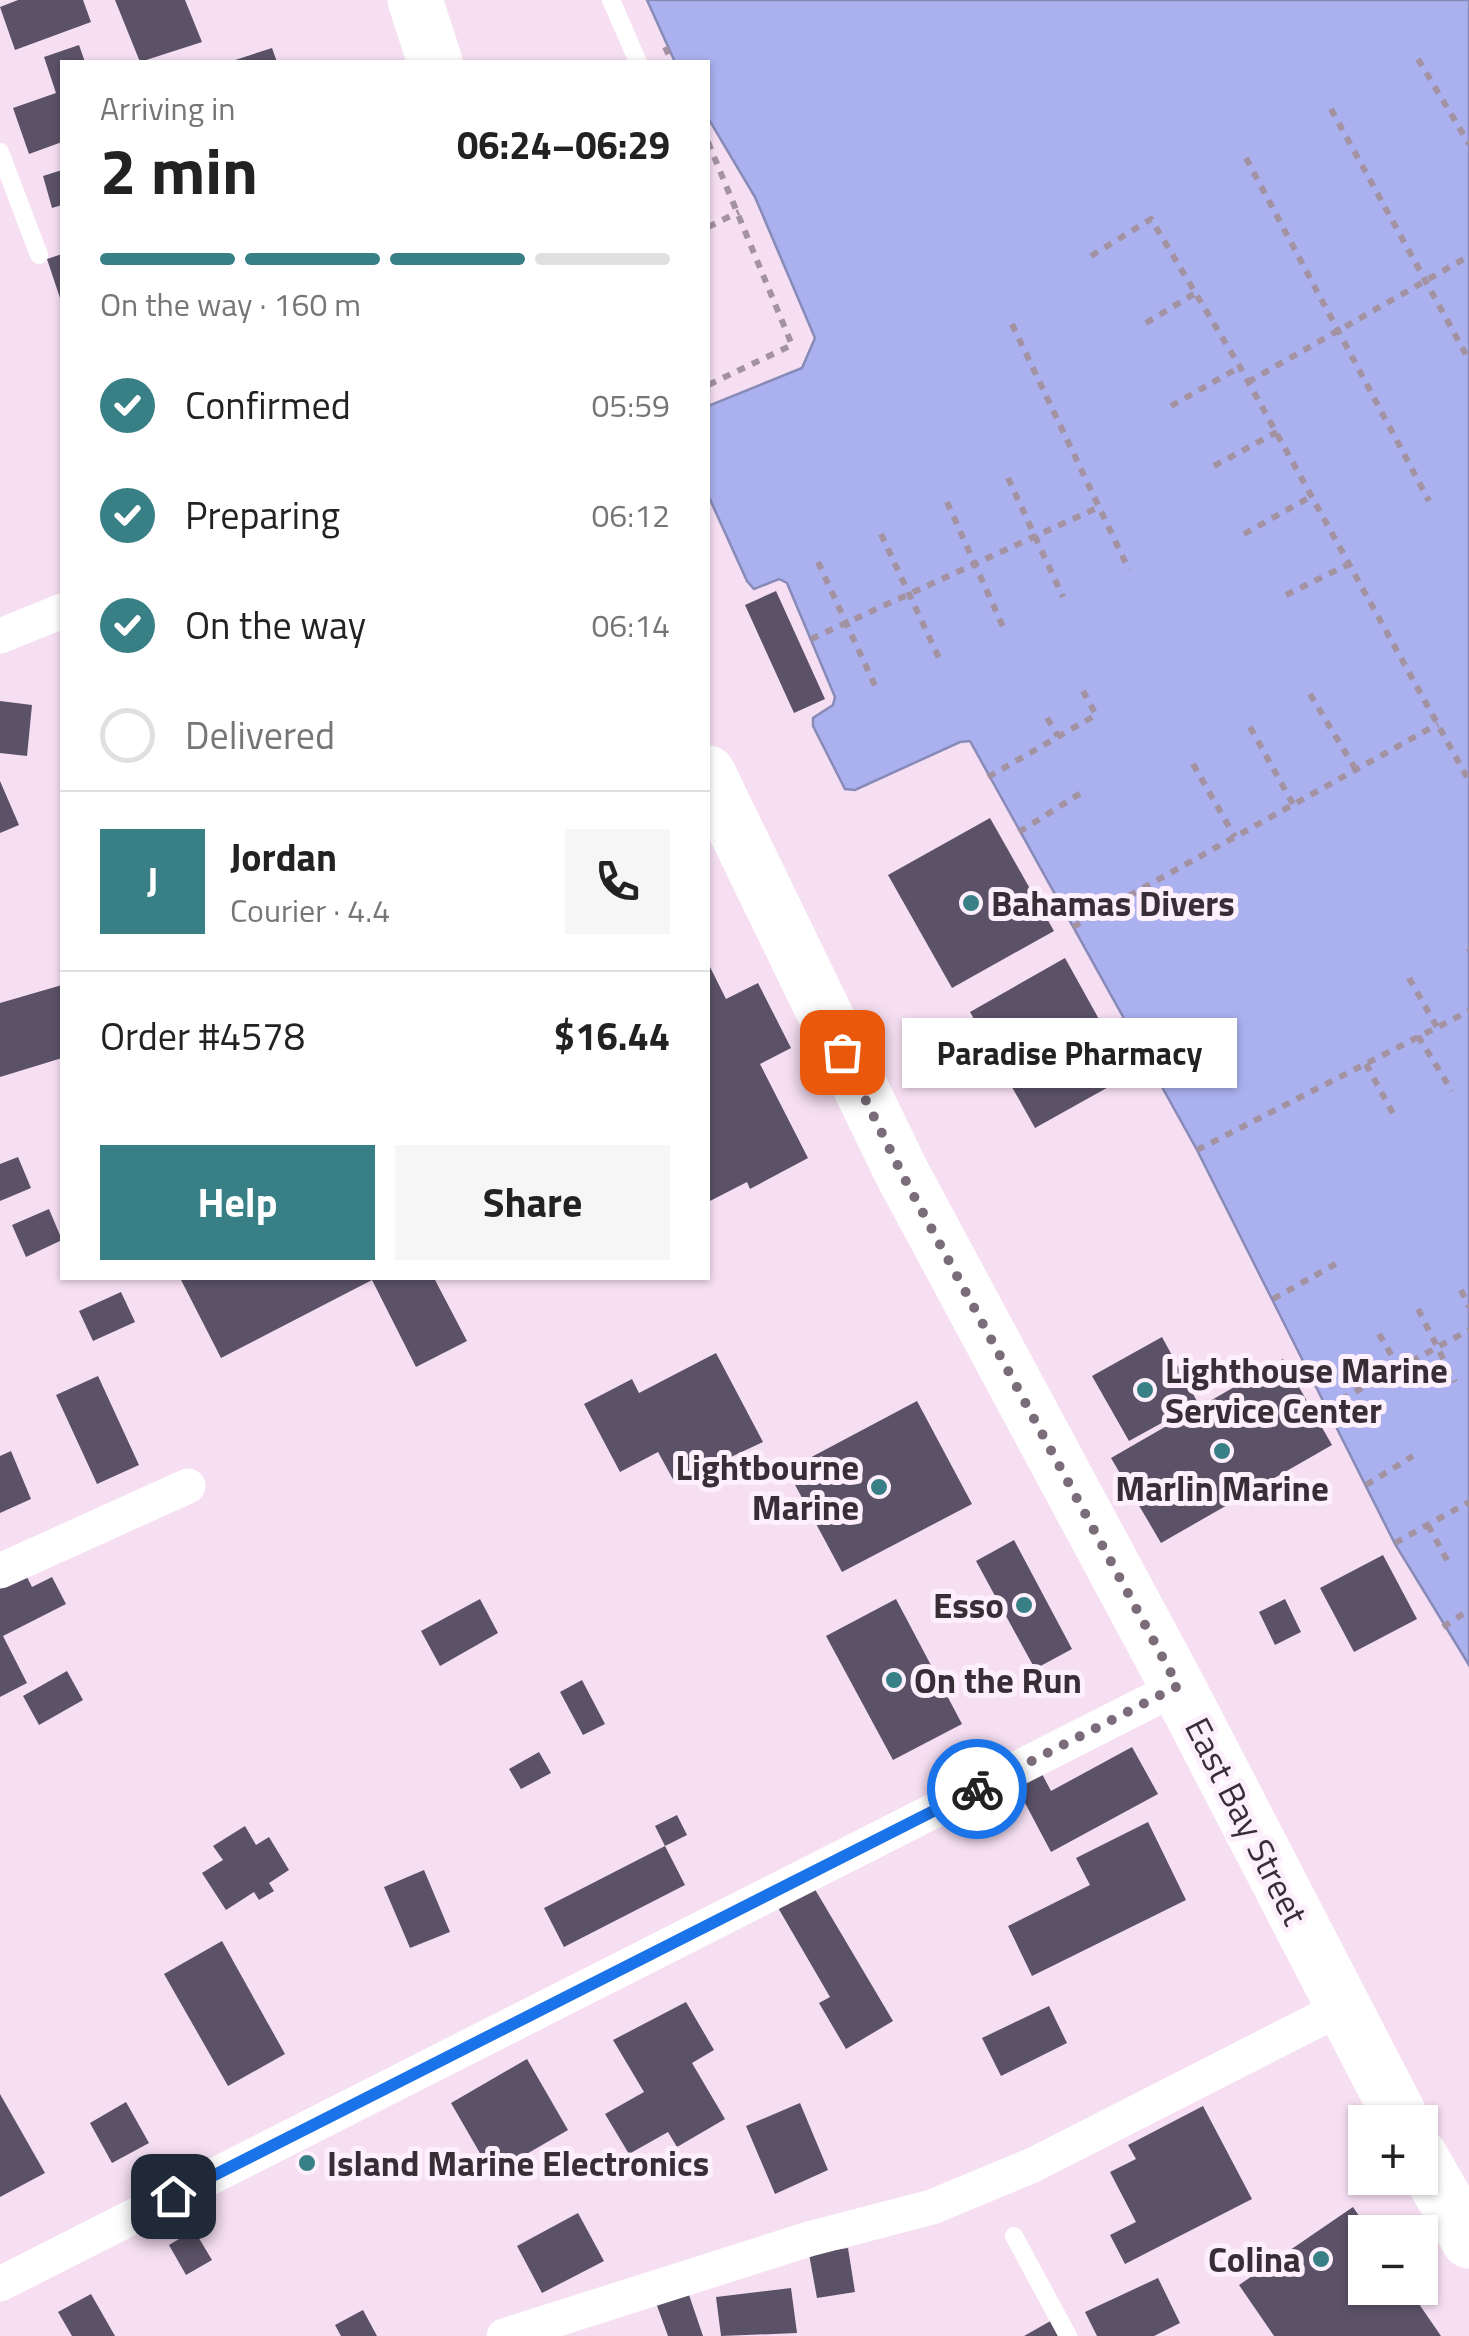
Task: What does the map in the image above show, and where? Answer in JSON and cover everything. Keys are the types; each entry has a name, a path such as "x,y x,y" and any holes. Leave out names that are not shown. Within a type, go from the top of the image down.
{"highway":[{"path":"415,0 434,60"},
{"name":"East Bay Street","path":"710,776 902,1174 1178,1686 1395,2105"},
{"path":"1438,2187 1469,2241"}],"street":[{"path":"0,636 60,612"},
{"path":"0,1571 188,1486"},
{"path":"0,2284 1178,1686"},
{"path":"504,2336 809,2238 932,2207 1033,2165 1345,2006"}],"lane":[{"path":"612,0 637,60"},
{"path":"0,152 38,255"},
{"path":"1014,2236 1068,2336"}],"path":[{"path":"1418,58 1469,144"},
{"path":"1330,108 1469,360"},
{"path":"710,147 792,345 710,384"},
{"path":"1246,158 1429,500"},
{"path":"710,226 739,212"},
{"path":"1092,256 1152,219 1240,366 1468,778"},
{"path":"1248,382 1469,256"},
{"path":"1146,323 1197,292"},
{"path":"1012,324 1129,570"},
{"path":"1170,406 1240,366"},
{"path":"1214,466 1277,432"},
{"path":"1008,478 1063,597"},
{"path":"1244,534 1312,496"},
{"path":"948,502 1004,629"},
{"path":"811,639 1099,507"},
{"path":"881,534 940,660"},
{"path":"818,562 877,690"},
{"path":"1286,595 1350,564"},
{"path":"988,777 1096,714 1083,692"},
{"path":"1310,694 1356,770"},
{"path":"1047,718 1058,736"},
{"path":"1073,928 1438,724"},
{"path":"1250,726 1294,804"},
{"path":"1193,764 1235,837"},
{"path":"1019,832 1084,791"},
{"path":"1409,978 1437,1027"},
{"path":"1197,1150 1469,1011"},
{"path":"1418,1036 1452,1091"},
{"path":"1366,1064 1396,1119"},
{"path":"1272,1298 1340,1262"},
{"path":"1460,1290 1469,1306"},
{"path":"1418,1309 1455,1382"},
{"path":"1328,1407 1469,1330"},
{"path":"1379,1334 1398,1368"},
{"path":"1366,1485 1413,1456"},
{"path":"1395,1544 1469,1503"},
{"path":"1428,1525 1448,1562"},
{"path":"1443,1627 1469,1610"}],"water":[{"path":"647,0 1469,0 1469,1665 1395,1544 1197,1150 970,741 855,790 845,789 813,726 813,718 833,705 835,697 787,583 779,579 754,589 710,499 710,405 802,368 815,338 755,197 710,121 710,60 674,60"}],"building":[{"path":"18,0 83,0 91,22 15,50 0,7"},
{"path":"115,0 185,0 202,42 139,60"},
{"path":"79,45 84,60 60,60 60,143 29,154 13,108 56,93 44,57"},
{"path":"272,48 276,60 235,60"},
{"path":"60,171 60,206 52,208 43,176"},
{"path":"60,255 60,298 47,259"},
{"path":"776,591 825,699 794,713 745,605"},
{"path":"0,701 32,705 27,756 0,753"},
{"path":"0,781 19,825 0,833"},
{"name":"Bahamas Divers","path":"990,818 1054,931 952,988 888,875"},
{"path":"1065,958 1130,1075 1035,1128 970,1012"},
{"path":"710,967 726,999 758,983 791,1048 760,1064 808,1158 750,1189 747,1182 710,1201"},
{"path":"60,986 60,1059 0,1077 0,1003"},
{"path":"18,1157 31,1188 0,1201 0,1164"},
{"path":"49,1209 60,1241 26,1257 12,1225"},
{"path":"181,1280 372,1280 221,1358"},
{"path":"372,1280 435,1280 467,1341 416,1367"},
{"path":"121,1292 135,1322 93,1341 79,1311"},
{"name":"Lighthouse Marine Service Center","path":"1162,1337 1198,1403 1129,1441 1092,1376"},
{"path":"716,1353 763,1442 675,1483 658,1452 620,1472 584,1404 632,1379 639,1393"},
{"name":"Marlin Marine","path":"1283,1359 1332,1445 1161,1543 1111,1458"},
{"path":"98,1376 139,1465 97,1484 56,1395"},
{"name":"Lightbourne Marine","path":"917,1401 972,1504 842,1572 787,1470"},
{"path":"11,1451 31,1499 0,1513 0,1456"},
{"name":"Esso","path":"1014,1540 1072,1649 1035,1669 976,1561"},
{"path":"1383,1555 1417,1619 1354,1652 1320,1588"},
{"path":"24,1571 32,1587 52,1577 66,1604 3,1636 27,1683 0,1697 0,1583"},
{"path":"480,1599 498,1633 440,1666 421,1631"},
{"name":"On the Run","path":"896,1599 962,1724 893,1760 826,1636"},
{"path":"1285,1599 1301,1632 1275,1645 1259,1612"},
{"path":"67,1671 83,1700 39,1725 23,1696"},
{"path":"582,1680 605,1724 583,1735 560,1692"},
{"path":"1132,1747 1158,1794 1051,1852 1016,1786 1041,1772 1051,1791"},
{"path":"539,1752 551,1773 521,1789 509,1769"},
{"path":"677,1815 687,1835 665,1846 655,1826"},
{"path":"1148,1822 1186,1900 1032,1976 1008,1926 1090,1885 1076,1858"},
{"path":"245,1826 256,1845 269,1837 289,1870 269,1883 274,1891 259,1900 254,1892 226,1910 202,1873 223,1860 213,1846"},
{"path":"665,1846 685,1885 564,1947 544,1908"},
{"path":"424,1870 450,1932 410,1948 384,1887"},
{"path":"813,1886 893,2021 846,2049 819,2003 830,1997 777,1906"},
{"path":"222,1941 285,2054 228,2086 164,1974"},
{"path":"686,2002 714,2050 692,2063 725,2119 677,2147 668,2132 629,2154 605,2114 644,2092 613,2040"},
{"path":"1049,2006 1067,2043 1001,2076 982,2038"},
{"path":"527,2059 568,2130 492,2174 451,2103"},
{"path":"0,2094 45,2173 0,2197"},
{"path":"126,2102 149,2143 112,2163 90,2123"},
{"path":"800,2103 828,2170 775,2194 746,2126"},
{"path":"1203,2106 1252,2199 1125,2264 1110,2235 1136,2222 1110,2172 1136,2159 1128,2145"},
{"name":"Colina","path":"1353,2207 1358,2215 1348,2215 1348,2305 1420,2305 1441,2336 1274,2336 1239,2285"},
{"path":"578,2213 604,2261 542,2293 517,2246"},
{"path":"194,2230 212,2260 186,2275 169,2245"},
{"path":"848,2248 855,2292 817,2298 809,2254"},
{"path":"1158,2278 1180,2323 1154,2336 1097,2336 1085,2312"},
{"path":"791,2288 797,2333 721,2336 716,2297"},
{"path":"688,2292 703,2336 668,2336 656,2303"},
{"path":"91,2294 115,2336 72,2336 58,2312"},
{"path":"363,2310 377,2336 341,2336 335,2325"},
{"path":"1054,2319 1063,2336 1024,2336"}],"way so far":[{"path":"842,1052 902,1174 1178,1686 977,1789"}],"place":[{"name":"Bahamas Divers","path":"971,903"},
{"name":"Paradise Pharmacy","path":"842,1052"},
{"name":"Lighthouse Marine Service Center","path":"1145,1390"},
{"name":"Marlin Marine","path":"1222,1451"},
{"name":"Lightbourne Marine","path":"879,1487"},
{"name":"Esso","path":"1024,1605"},
{"name":"On the Run","path":"894,1680"},
{"name":"Island Marine Electronics","path":"307,2163"},
{"name":"Colina","path":"1321,2259"}],"route":[{"path":"173,2196 977,1789"}]}
